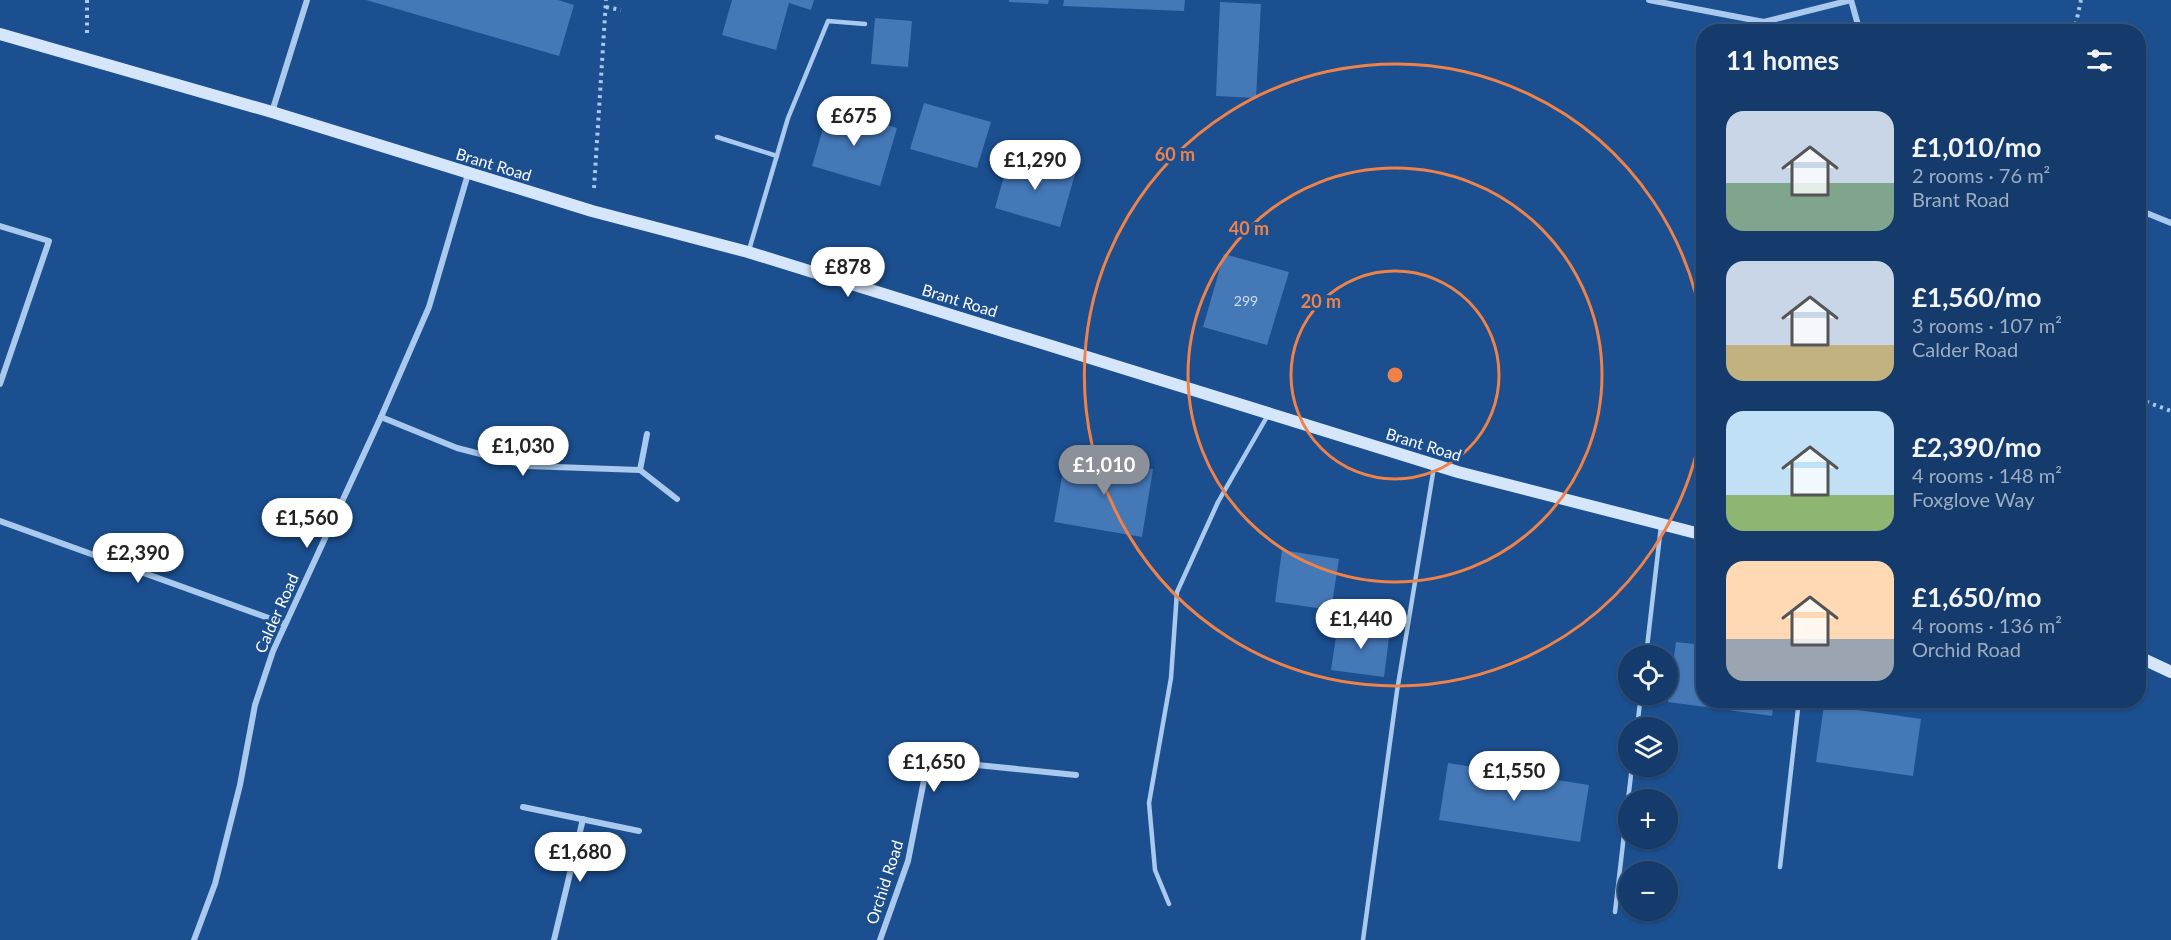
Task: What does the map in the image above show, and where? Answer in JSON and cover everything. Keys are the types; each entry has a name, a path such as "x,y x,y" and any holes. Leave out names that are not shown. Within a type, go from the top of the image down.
{"street":[{"path":"272,112 307,0"},
{"path":"1649,0 1764,22 1851,0 1858,24"},
{"name":"Brant Road","path":"0,34 272,112 592,211 748,252 1435,465 1696,533"},
{"name":"Calder Road","path":"194,940 215,884 240,785 255,705 273,651 429,307 468,174"},
{"path":"2146,213 2171,223"},
{"path":"0,226 49,242 0,384"},
{"path":"381,417 457,448 527,466 640,470 677,499"},
{"path":"640,470 647,434"},
{"path":"0,521 285,624"},
{"path":"2146,660 2171,672"},
{"path":"891,757 1076,775"},
{"name":"Orchid Road","path":"880,940 908,861 928,760"},
{"path":"523,807 639,831"},
{"path":"554,940 583,819"}],"lane":[{"path":"748,252 788,118 828,21 865,24"},
{"path":"717,137 777,156"},
{"path":"1169,904 1155,870 1149,803 1171,678 1177,592 1218,502 1269,413"},
{"path":"1363,940 1397,692 1435,465"},
{"path":"1647,645 1661,523"},
{"path":"1780,867 1798,708"},
{"path":"1615,912 1631,777"}],"path":[{"path":"87,0 87,59"},
{"path":"592,211 606,0"},
{"path":"2076,24 2081,0"},
{"path":"606,7 621,10"},
{"path":"2146,402 2171,411"}],"building":[{"path":"366,0 558,0 574,5 559,56"},
{"path":"732,0 814,0 811,10 789,3 776,50 722,35"},
{"path":"1009,0 1049,0 1048,4 1009,2"},
{"path":"1064,0 1185,0 1184,11 1063,6"},
{"path":"1220,2 1261,4 1256,98 1216,96"},
{"path":"875,18 912,21 908,67 871,64"},
{"path":"924,103 991,122 977,168 910,149"},
{"path":"829,108 897,128 880,186 812,166"},
{"path":"1010,155 1075,174 1060,227 995,208"},
{"path":"1224,254 1289,272 1267,345 1203,327"},
{"path":"1066,454 1153,469 1142,537 1054,522"},
{"path":"1282,550 1339,559 1331,610 1275,602"},
{"path":"1338,623 1390,630 1384,677 1331,670"},
{"path":"1676,642 1696,644 1696,706 1678,703 1678,645 1676,645"},
{"path":"1713,708 1773,708 1772,716"},
{"path":"1824,708 1845,708 1921,719 1913,776 1816,762"},
{"path":"1448,763 1589,785 1580,842 1439,820"}]}
